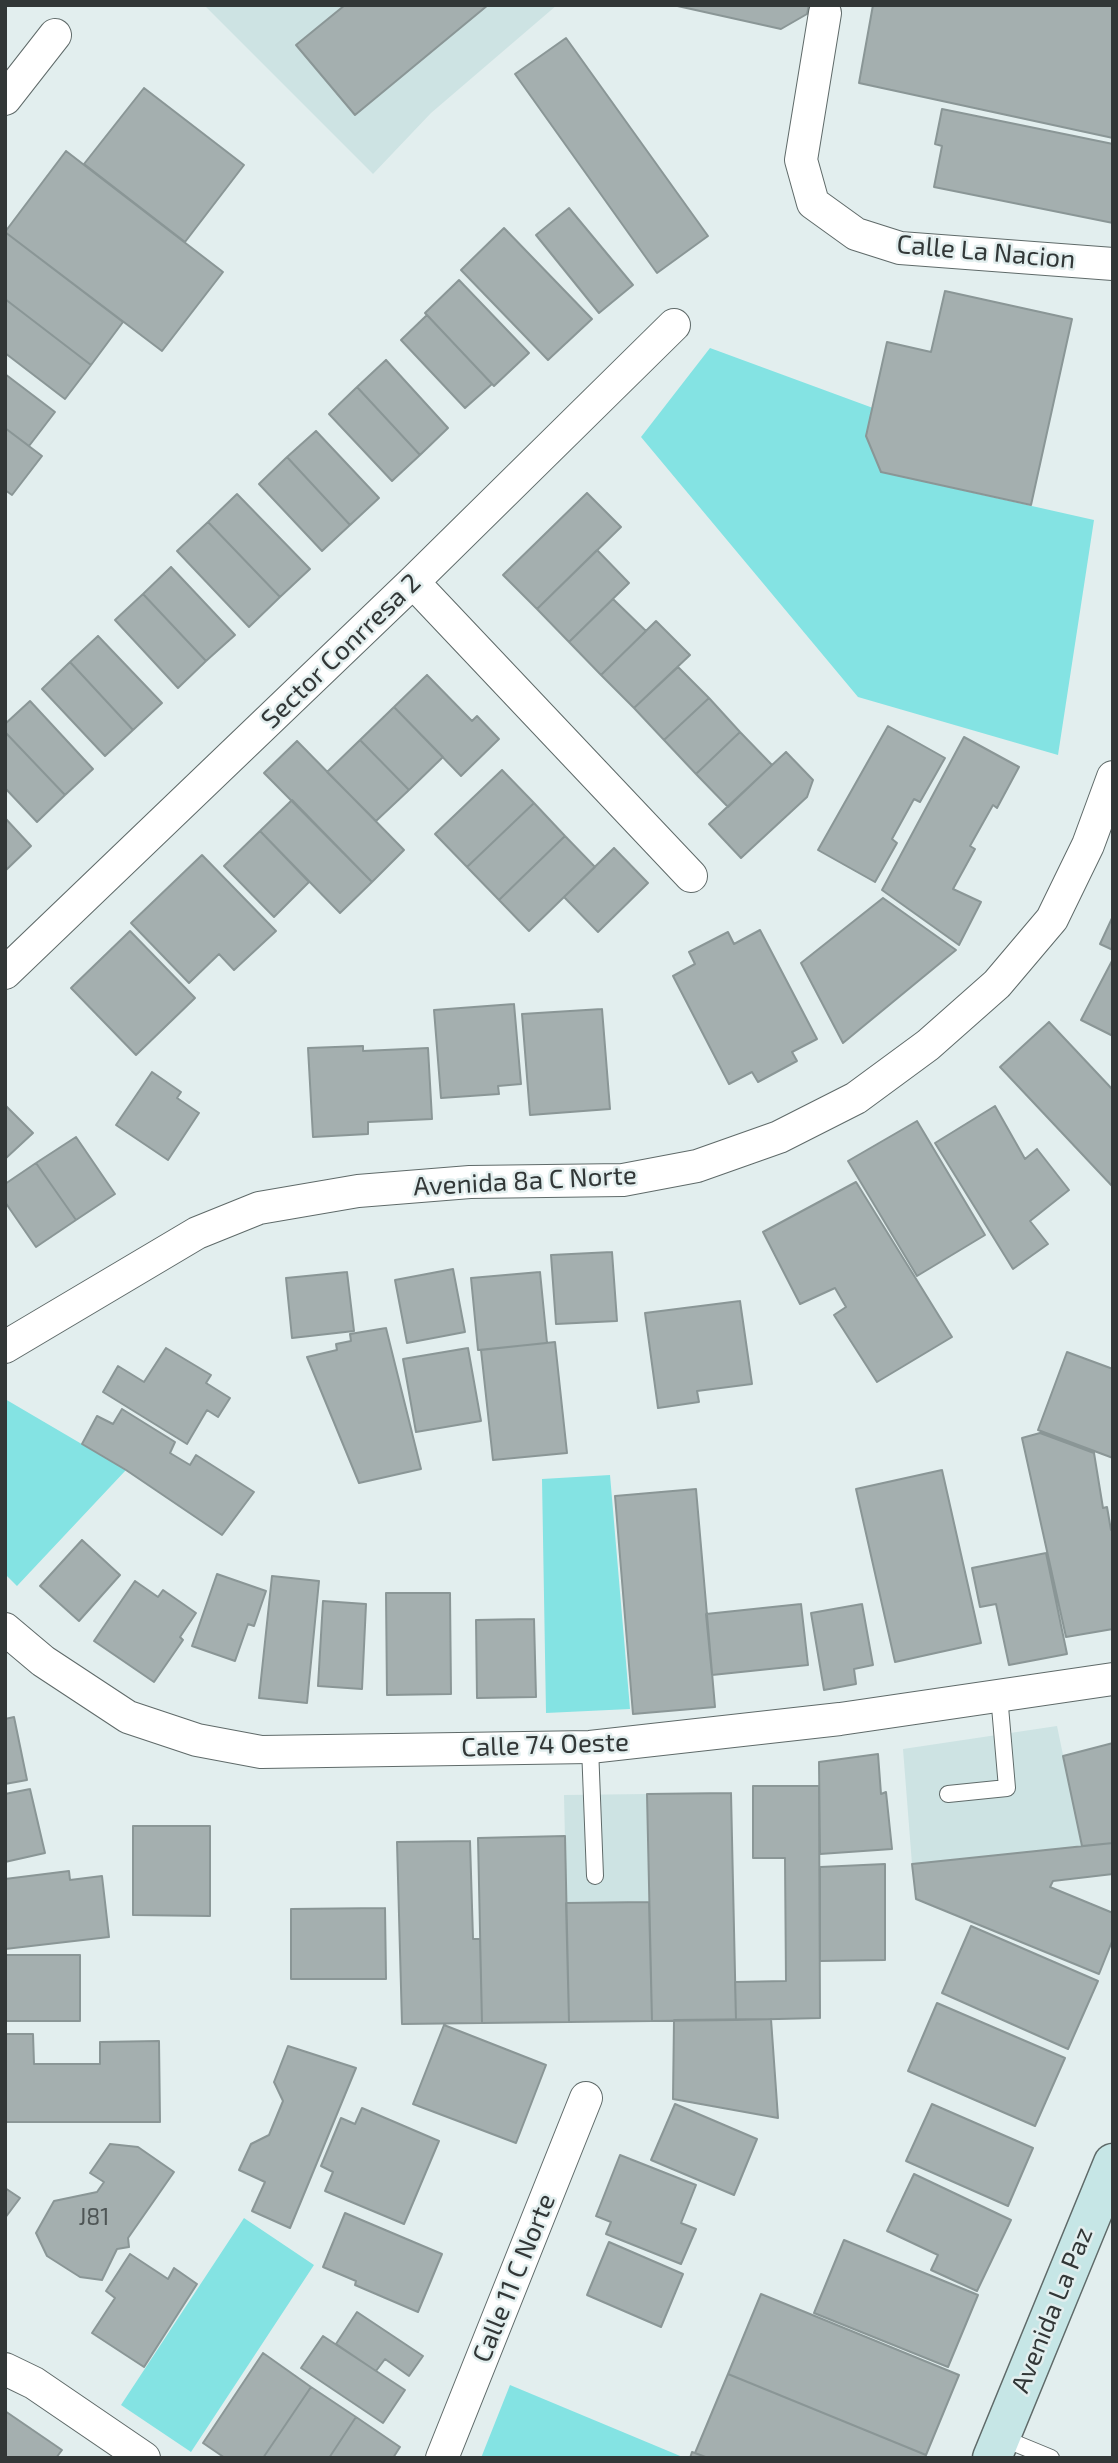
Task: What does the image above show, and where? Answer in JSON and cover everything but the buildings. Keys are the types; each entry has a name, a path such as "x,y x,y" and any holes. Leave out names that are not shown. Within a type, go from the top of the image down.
{"main road":[{"name":"Avenida La Paz","path":"996,2447 1113,2163"}],"street":[{"name":"Calle La Nacion","path":"825,13 802,160 813,203 856,234 900,248 1113,264"},
{"path":"5,99 55,35"},
{"name":"Sector Conrresa 2","path":"5,973 413,582 674,325"},
{"path":"413,582 691,876"},
{"name":"Avenida 8a C Norte","path":"5,1347 197,1233 259,1208 358,1191 470,1182 623,1180 709,1162 779,1137 856,1098 928,1045 997,984 1052,919 1088,845 1113,777"},
{"name":"Calle 74 Oeste","path":"5,1629 44,1661 128,1717 210,1742 261,1752 590,1747 840,1719 1113,1679"},
{"name":"Calle 11 C Norte","path":"442,2458 586,2098"},
{"path":"5,2369 34,2383 144,2458"}],"lane":[{"path":"948,1794 1007,1788 999,1695"},
{"path":"590,1747 596,1877"},
{"path":"996,2447 1051,2458"}],"shaded area":[{"path":"204,5 557,5 431,113 373,174"},
{"path":"710,348 873,408 881,472 1094,520 1058,755 858,697 641,437"},
{"path":"5,1399 126,1470 17,1586 5,1574"},
{"path":"610,1475 630,1709 546,1713 542,1479"},
{"path":"1057,1726 1082,1846 912,1864 903,1749"},
{"path":"647,1794 652,2021 569,2022 564,1795"},
{"path":"244,2218 314,2265 191,2452 121,2405"},
{"path":"510,2385 685,2458 481,2458"}]}
